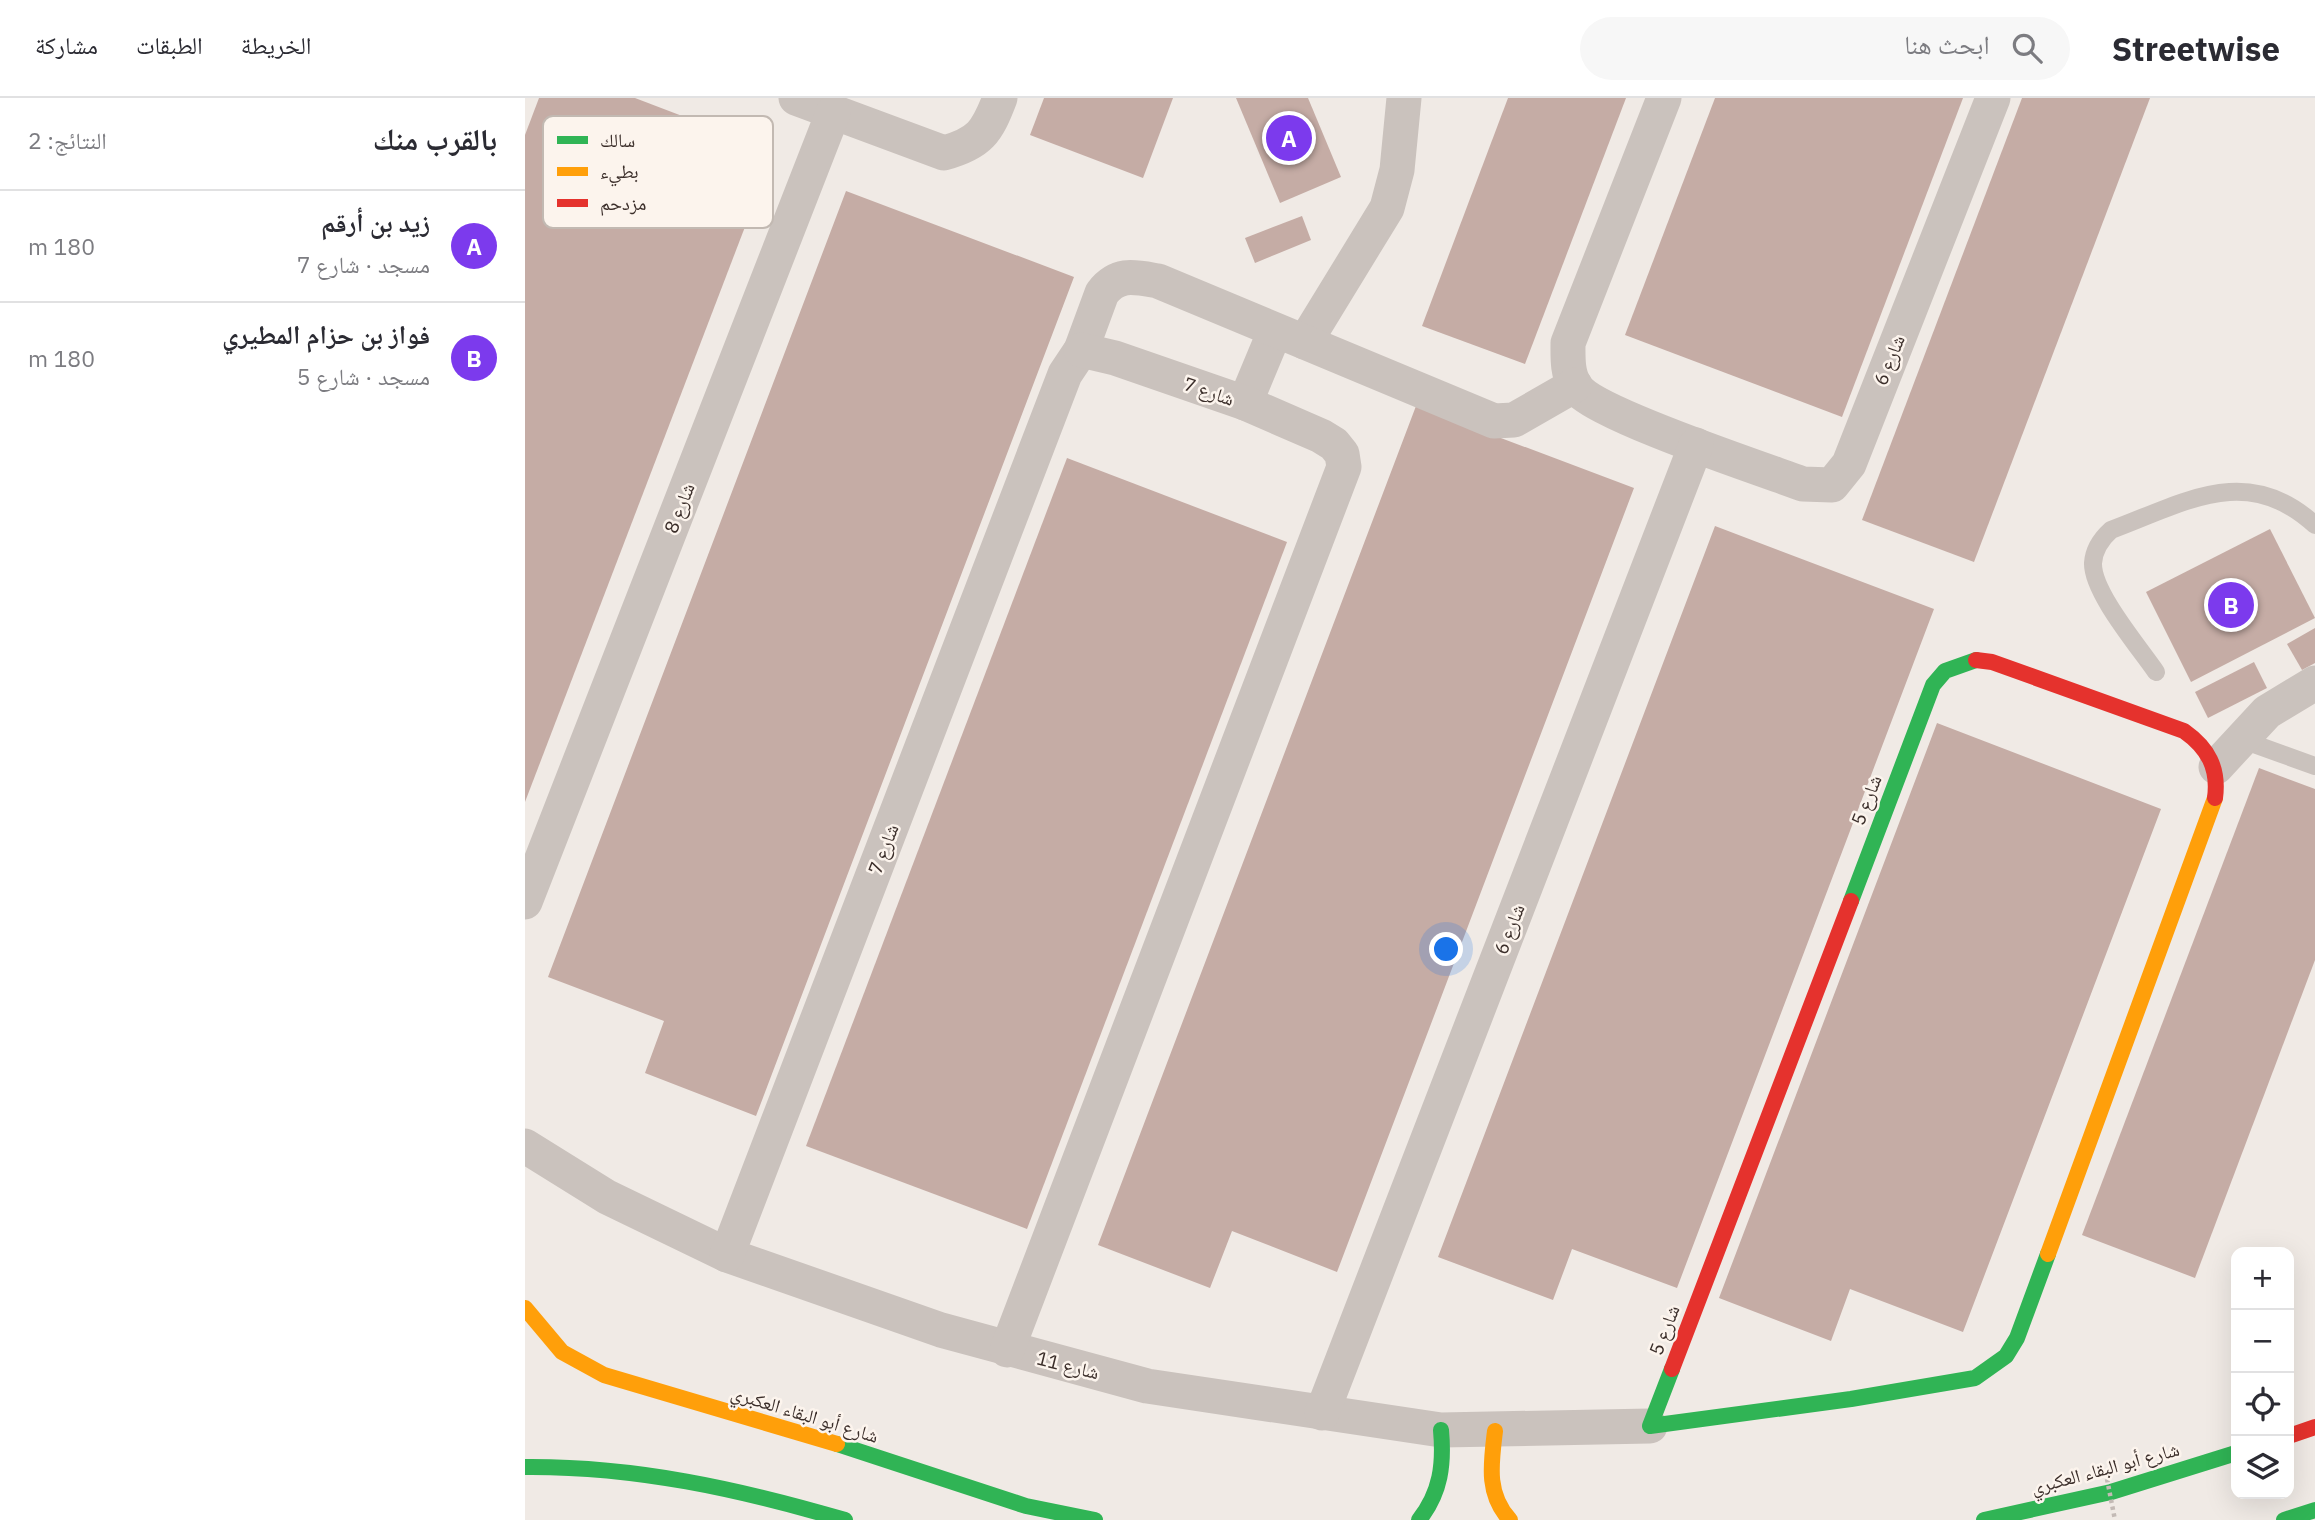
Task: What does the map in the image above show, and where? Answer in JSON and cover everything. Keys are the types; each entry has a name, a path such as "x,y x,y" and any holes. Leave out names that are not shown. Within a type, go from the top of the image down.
{"street":[{"path":"796,98 944,153 980,138 990,125 1000,98"},
{"path":"1245,403 1290,337 1387,208 1398,170 1404,98"},
{"path":"1081,350 1102,292 1117,279 1127,276 1158,281 1494,421 1514,420 1575,385 1568,364 1568,343 1664,98"},
{"name":"شارع 6","path":"1575,385 1601,406 1696,445 1803,484 1832,485 1842,475 1993,98"},
{"name":"شارع 8","path":"525,902 833,113"},
{"name":"شارع 7","path":"727,1255 1071,361 1081,350 1115,358 1245,403 1334,444 1342,454 1344,467 1007,1350"},
{"name":"شارع 6","path":"1322,1413 1696,445"},
{"name":"شارع 5","path":"1650,1426 1933,685 1945,671 1963,663 1992,662 2184,731 2198,740 2216,767"},
{"path":"1650,1426 1851,1399 1975,1378 2006,1356 2017,1338 2215,802 2216,767 2267,712 2315,683"},
{"name":"شارع 11","path":"525,1146 607,1197 727,1255 855,1302 1007,1350 1147,1386 1441,1430 1650,1426"},
{"name":"شارع أبو البقاء العكبري","path":"525,1308 562,1352 604,1374 839,1444 1026,1506 1095,1520"},
{"path":"2294,1434 2315,1427"},
{"path":"1419,1520 1432,1506 1441,1483 1444,1454 1441,1430"},
{"path":"1495,1431 1489,1479 1499,1510 1510,1520"},
{"name":"شارع أبو البقاء العكبري","path":"1984,1520 2111,1492 2231,1455"},
{"path":"525,1467 577,1465 645,1472 812,1515 845,1520"}],"lane":[{"path":"2156,672 2095,576 2095,550 2111,530 2209,494 2228,491 2266,494 2285,501 2315,525"},
{"path":"2240,739 2315,766"}],"path":[{"path":"2107,1479 2115,1520"}],"building":[{"path":"539,98 635,98 682,116 543,116 543,228 745,228 525,802 525,135"},
{"path":"1044,98 1173,98 1143,178 1030,135"},
{"path":"1236,98 1308,98 1341,177 1280,203"},
{"path":"1508,98 1626,98 1525,364 1422,326"},
{"path":"1715,98 1963,98 1842,417 1625,335"},
{"path":"2022,98 2150,98 1974,562 1862,520"},
{"path":"846,191 1074,277 756,1116 645,1073 664,1021 548,977"},
{"path":"1302,216 1311,240 1255,263 1245,238"},
{"path":"1416,406 1634,488 1337,1272 1232,1231 1210,1288 1098,1245"},
{"path":"1067,458 1287,542 1027,1229 806,1146"},
{"path":"1715,526 1934,609 1677,1288 1572,1249 1553,1300 1438,1257"},
{"path":"2270,529 2315,618 2191,682 2146,592"},
{"path":"2315,628 2315,663 2302,670 2287,644"},
{"path":"2254,662 2267,688 2208,718 2195,692"},
{"path":"1937,723 2161,809 1963,1332 1850,1289 1831,1341 1719,1298"},
{"path":"2259,768 2315,789 2315,960 2195,1278 2082,1235"}],"traffic: fast":[{"path":"1851,901 1933,685 1945,671 1976,660"},
{"path":"1672,1369 1650,1426 1851,1399 1975,1378 2006,1356 2017,1338 2048,1254"},
{"path":"1419,1520 1432,1499 1439,1477 1441,1430"},
{"path":"837,1444 1026,1506 1095,1520"},
{"path":"1984,1520 2111,1492 2231,1455"},
{"path":"525,1467 607,1470 647,1475 766,1498 845,1520"},
{"path":"2284,1520 2315,1510"}],"traffic: slow":[{"path":"2048,1254 2215,798"},
{"path":"525,1308 562,1352 604,1375 837,1444"},
{"path":"1495,1431 1492,1478 1497,1500 1510,1520"}],"traffic: jam":[{"path":"1976,660 1992,662 2184,731 2200,744 2210,760 2215,777 2215,798"},
{"path":"1672,1369 1851,901"},
{"path":"2294,1434 2315,1427"}],"place":[{"name":"زيد بن أرقم","path":"1289,138"},
{"name":"فواز بن حزام المطيري","path":"2231,605"}]}
